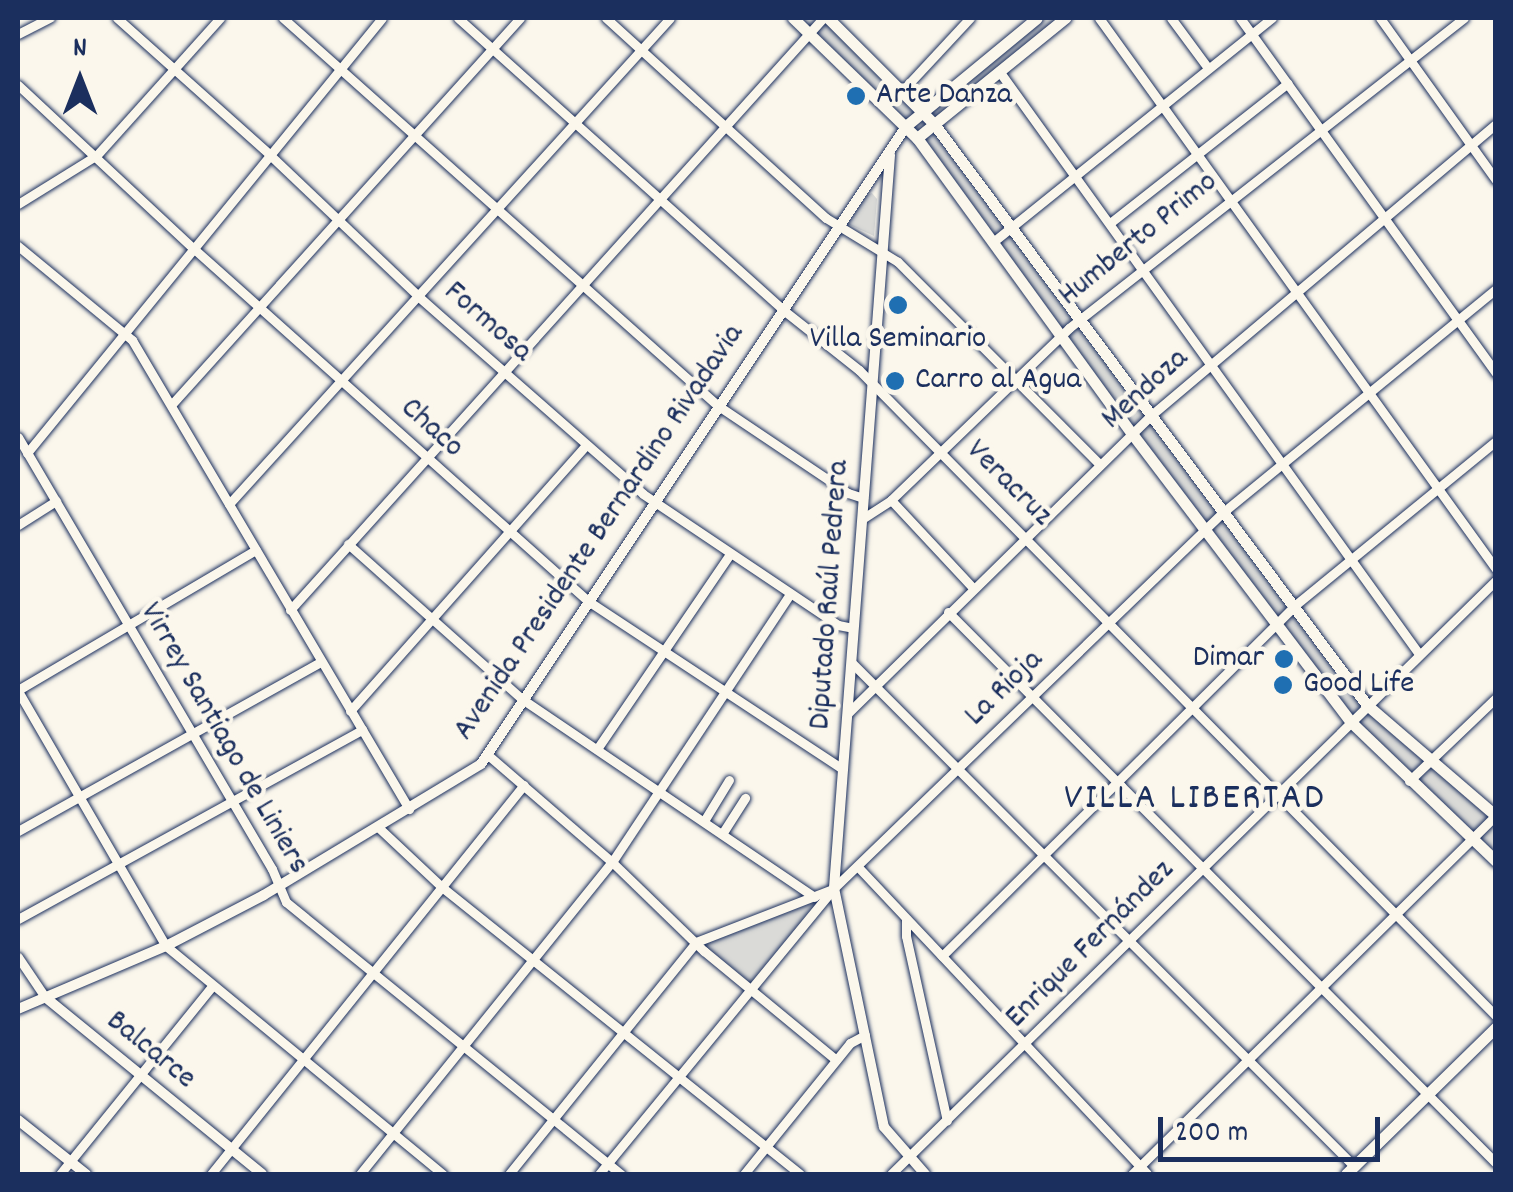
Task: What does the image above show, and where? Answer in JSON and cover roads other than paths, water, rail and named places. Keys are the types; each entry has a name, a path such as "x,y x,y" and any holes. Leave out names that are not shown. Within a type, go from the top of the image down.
{"main road":[{"path":"793,18 917,138 1205,532 1350,722 1496,861"},
{"path":"826,18 924,110 1149,418 1367,705 1496,815"},
{"name":"Avenida Presidente Bernardino Rivadavia","path":"907,126 1036,18"},
{"name":"Avenida Presidente Bernardino Rivadavia","path":"917,138 1065,18"},
{"path":"1350,1170 1496,1027"}],"street":[{"path":"18,34 50,18"},
{"name":"Formosa","path":"117,18 270,154 419,298 652,501 838,625 853,628"},
{"path":"18,204 97,154 220,18"},
{"path":"283,18 717,405 863,498"},
{"path":"27,453 382,18"},
{"name":"Veracruz","path":"458,18 782,309 872,382 1496,1016"},
{"path":"172,404 520,18"},
{"path":"606,18 838,226 882,250 1100,465"},
{"path":"229,504 670,18"},
{"path":"290,610 808,32 826,18"},
{"path":"903,90 970,18"},
{"path":"1099,18 1496,569"},
{"path":"1171,18 1208,68"},
{"path":"1240,18 1496,373"},
{"path":"993,242 1272,18"},
{"path":"1380,18 1496,180"},
{"name":"Humberto Primo","path":"862,518 891,500 1014,378 1079,320 1464,18"},
{"path":"999,71 1419,654"},
{"path":"1110,222 1288,83"},
{"name":"Chaco","path":"18,85 425,458 588,600 662,653 843,768"},
{"name":"Mendoza","path":"848,713 1149,418 1496,124"},
{"name":"Avenida Presidente Bernardino Rivadavia","path":"18,1009 166,946 280,886 476,769 652,501 907,126"},
{"name":"Avenida Presidente Bernardino Rivadavia","path":"892,152 917,138"},
{"name":"Diputado Raúl Pedrera","path":"892,152 834,888 884,1128 925,1174"},
{"path":"18,246 124,331 172,404 408,809"},
{"name":"La Rioja","path":"599,1174 834,888 1221,514 1496,290"},
{"name":"Virrey Santiago de Liniers","path":"18,437 194,734 290,906 621,1174"},
{"path":"942,956 1293,608 1496,441"},
{"path":"350,711 586,445"},
{"path":"891,500 973,588"},
{"path":"18,525 56,502"},
{"path":"348,544 522,699 814,897"},
{"path":"256,550 18,691 166,946 443,1174"},
{"path":"597,749 730,554"},
{"name":"Enrique Fernández","path":"891,1174 1496,580"},
{"path":"360,1174 612,862 790,594"},
{"path":"948,612 1496,1163"},
{"path":"18,831 321,662"},
{"path":"851,662 1350,1170"},
{"path":"1409,781 1496,698"},
{"path":"18,919 362,730"},
{"path":"488,755 612,862 748,990 836,1060"},
{"path":"704,822 729,780"},
{"path":"211,1174 524,785"},
{"path":"722,834 745,798"},
{"path":"858,868 1139,1172 1496,815"},
{"path":"379,828 443,888 800,1174"},
{"path":"509,1174 696,942 834,888"},
{"path":"906,919 947,1121"},
{"name":"Balcarce","path":"18,957 44,997 262,1174"},
{"path":"60,1174 212,986"},
{"path":"744,1174 836,1060 865,1035"},
{"path":"18,1120 86,1174"}],"place":[{"name":"Arte Danza","path":"856,96"},
{"name":"Villa Seminario","path":"898,305"},
{"name":"Carro al Agua","path":"895,381"},
{"name":"Dimar","path":"1284,659"},
{"name":"Good Life","path":"1283,685"}],"district":[{"name":"VILLA LIBERTAD","path":"1195,800"}]}
